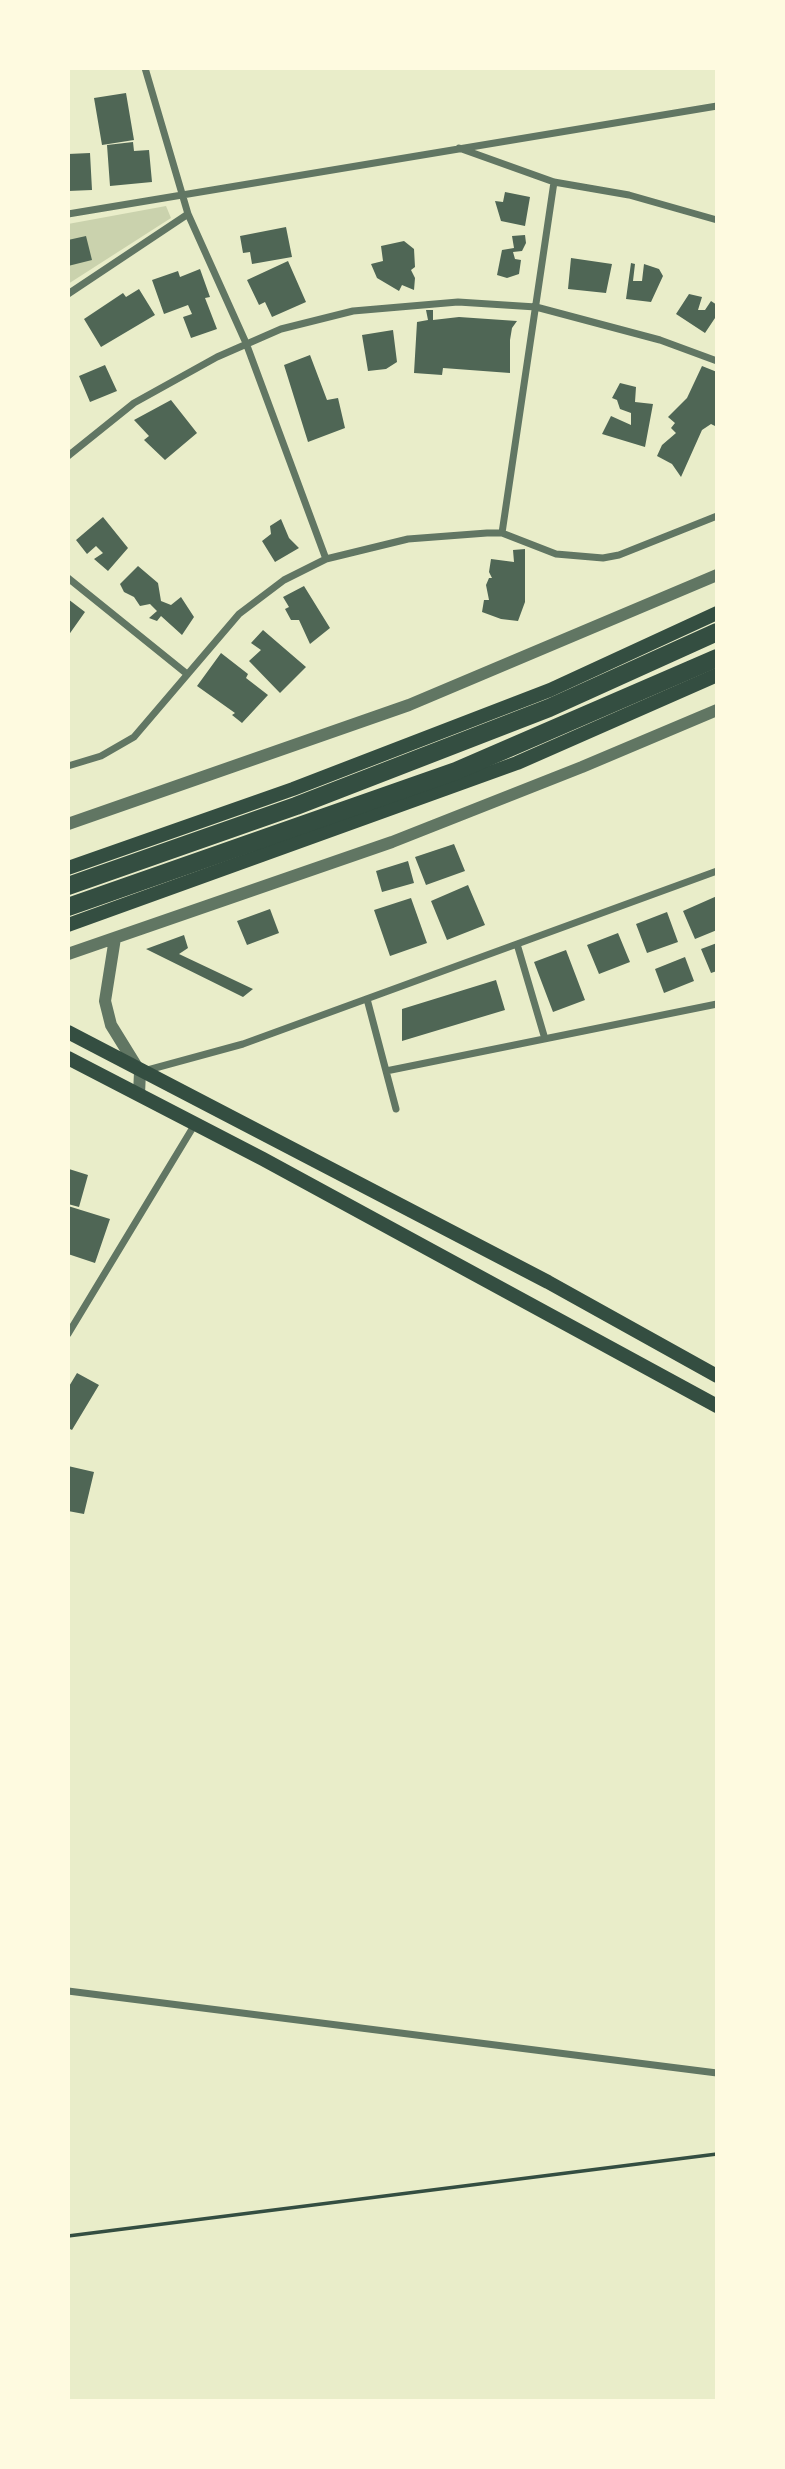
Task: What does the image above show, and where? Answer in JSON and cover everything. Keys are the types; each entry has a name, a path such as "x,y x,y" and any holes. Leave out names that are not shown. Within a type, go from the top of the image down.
{"highway":[{"path":"68,886 296,806 549,708 717,632"},
{"path":"68,907 456,771 717,658"}],"main road":[{"path":"68,868 293,789 550,690 717,613"},
{"path":"68,925 517,763 717,675"},
{"path":"68,1032 140,1072 548,1282 717,1376"},
{"path":"68,1058 717,1405"}],"street":[{"path":"145,68 188,214 246,344 326,559"},
{"path":"68,214 717,106"},
{"path":"459,148 554,182 629,195 717,220"},
{"path":"502,533 554,182"},
{"path":"68,294 188,214"},
{"path":"68,456 134,403 246,344 294,325 352,311 458,302 536,307 660,340 717,361"},
{"path":"68,766 101,755 134,737 239,614 284,580 326,559 429,536 502,533 556,554 603,558 619,555 717,516"},
{"path":"68,824 409,705 717,575"},
{"path":"68,578 187,674"},
{"path":"68,954 392,842 717,710"},
{"path":"140,1072 243,1044 717,872"},
{"path":"116,939 105,1001 111,1025 140,1072 139,1094"},
{"path":"517,944 545,1039"},
{"path":"367,999 396,1109"},
{"path":"386,1071 717,1004"},
{"path":"68,1334 195,1124"},
{"path":"68,1991 717,2073"}],"path":[{"path":"68,2236 717,2154"}],"green space":[{"path":"166,206 171,218 68,284 68,224"}],"building":[{"path":"126,93 134,140 102,145 94,98"},
{"path":"133,142 134,151 149,150 152,182 110,186 107,145"},
{"path":"90,153 92,190 68,191 68,154"},
{"path":"505,192 530,197 525,226 501,221 495,201 503,202"},
{"path":"286,227 292,257 252,264 250,252 243,253 240,236"},
{"path":"525,235 526,243 522,251 513,252 515,259 521,260 519,274 507,278 497,275 502,250 514,248 512,236"},
{"path":"86,236 92,260 68,266 68,240"},
{"path":"404,241 414,249 415,267 411,270 415,278 414,290 402,285 399,291 377,278 371,264 383,261 381,246"},
{"path":"571,258 612,264 606,293 568,289"},
{"path":"288,261 306,302 272,317 265,302 259,305 247,280"},
{"path":"631,263 635,264 633,281 642,281 644,264 659,269 663,276 651,302 626,299"},
{"path":"200,269 210,297 205,298 217,329 191,338 183,317 192,314 188,305 164,314 152,280 178,271 180,277"},
{"path":"139,289 155,315 101,347 84,319 123,293 126,297"},
{"path":"689,294 702,297 698,310 705,310 711,301 717,305 717,315 705,333 676,314"},
{"path":"426,310 433,310 433,320 459,317 517,321 512,328 510,340 510,373 443,368 442,375 414,373 417,322 428,320"},
{"path":"393,330 397,362 386,369 368,371 362,335"},
{"path":"310,355 327,400 338,398 345,428 308,442 284,365"},
{"path":"105,365 117,391 90,402 79,376"},
{"path":"702,366 717,372 717,427 711,424 702,430 681,477 672,464 657,456 662,445 676,433 671,428 675,423 668,417 687,398"},
{"path":"620,383 636,387 635,402 653,404 645,447 602,434 611,416 631,425 631,413 620,409 617,400 612,398"},
{"path":"171,400 197,433 165,460 144,440 149,436 134,420"},
{"path":"103,517 128,548 108,571 94,559 103,553 96,546 87,554 76,540"},
{"path":"281,519 289,538 299,548 275,562 262,541 271,534 270,526"},
{"path":"525,549 525,602 518,621 501,619 482,612 484,600 489,600 486,585 489,578 492,578 489,572 491,559 514,562 513,550"},
{"path":"138,566 158,583 161,601 171,605 181,597 194,617 182,635 161,616 157,621 149,618 157,611 150,604 140,606 134,597 124,592 120,584"},
{"path":"304,586 330,628 310,644 299,620 291,620 285,609 289,607 283,597"},
{"path":"68,599 85,612 68,636"},
{"path":"263,630 306,667 280,693 249,661 261,650 251,643"},
{"path":"221,653 248,674 246,678 268,695 242,723 232,715 235,713 197,686"},
{"path":"454,844 465,871 426,885 415,857"},
{"path":"408,861 414,883 382,892 376,871"},
{"path":"468,885 485,925 447,940 431,901"},
{"path":"717,896 717,930 695,939 683,911"},
{"path":"411,898 427,943 390,956 374,910"},
{"path":"270,909 279,933 247,945 237,921"},
{"path":"667,912 678,942 647,953 636,924"},
{"path":"618,933 630,962 599,974 587,945"},
{"path":"184,935 188,948 179,954 253,989 243,997 146,949"},
{"path":"717,943 717,971 711,973 701,949"},
{"path":"566,950 585,1000 553,1012 534,962"},
{"path":"685,957 694,981 664,993 655,969"},
{"path":"496,980 505,1010 402,1041 402,1009"},
{"path":"69,1169 88,1175 79,1207 68,1204"},
{"path":"68,1206 110,1219 95,1263 68,1254"},
{"path":"77,1373 99,1385 72,1430 68,1428 68,1388"},
{"path":"68,1466 94,1472 84,1514 68,1511"}]}
